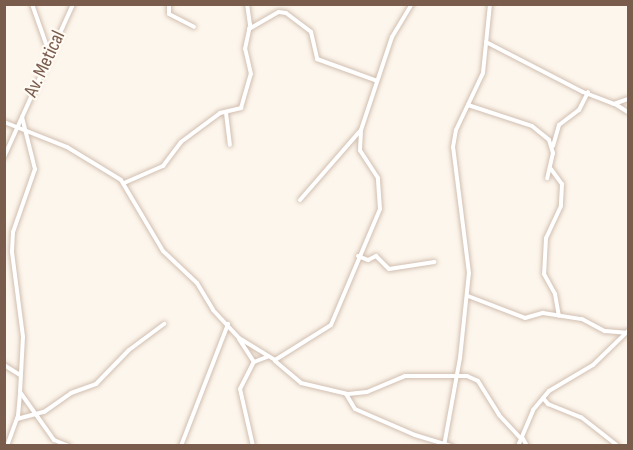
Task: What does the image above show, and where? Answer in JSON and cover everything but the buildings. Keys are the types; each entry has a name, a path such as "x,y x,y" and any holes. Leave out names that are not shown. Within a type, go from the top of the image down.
{"street":[{"path":"32,4 50,56"},
{"name":"Av. Metical","path":"4,157 73,4"},
{"path":"169,4 169,14 194,27"},
{"path":"124,183 160,168 194,130 226,113 241,108 251,74 245,49 248,29 247,4"},
{"path":"274,361 331,325 357,256 382,203 378,178 360,150 361,130 394,33 412,4"},
{"path":"444,444 468,296 468,255 452,151 456,129 483,75 490,4"},
{"path":"248,29 279,12 286,13 311,32 316,59 377,81"},
{"path":"485,42 628,112"},
{"path":"547,178 551,169 559,125 579,110 588,92"},
{"path":"614,104 628,99"},
{"path":"468,105 532,126 553,148"},
{"path":"226,113 230,145"},
{"path":"7,446 17,418 24,337 12,252 13,230 34,172 22,117"},
{"path":"4,122 77,152 124,183 161,248 194,279 254,362"},
{"path":"300,200 361,130"},
{"path":"551,169 561,182 561,199 546,238 544,274 555,294 558,316"},
{"path":"357,256 368,260 376,256 389,269 434,262"},
{"path":"468,296 525,318 540,313 582,319 605,331 627,332"},
{"path":"17,418 36,415 71,393 99,382 128,351 164,324"},
{"path":"182,446 228,324"},
{"path":"518,446 543,398 560,381 593,365 627,332"},
{"path":"238,339 274,361 300,383 346,394 368,392 405,375 457,375 476,380 499,415 527,446"},
{"path":"253,446 240,389 254,362 267,357"},
{"path":"4,365 21,376"},
{"path":"20,393 54,440 69,446"},
{"path":"346,394 355,409 415,435 452,446"},
{"path":"543,398 548,404 581,417 618,446"}]}
